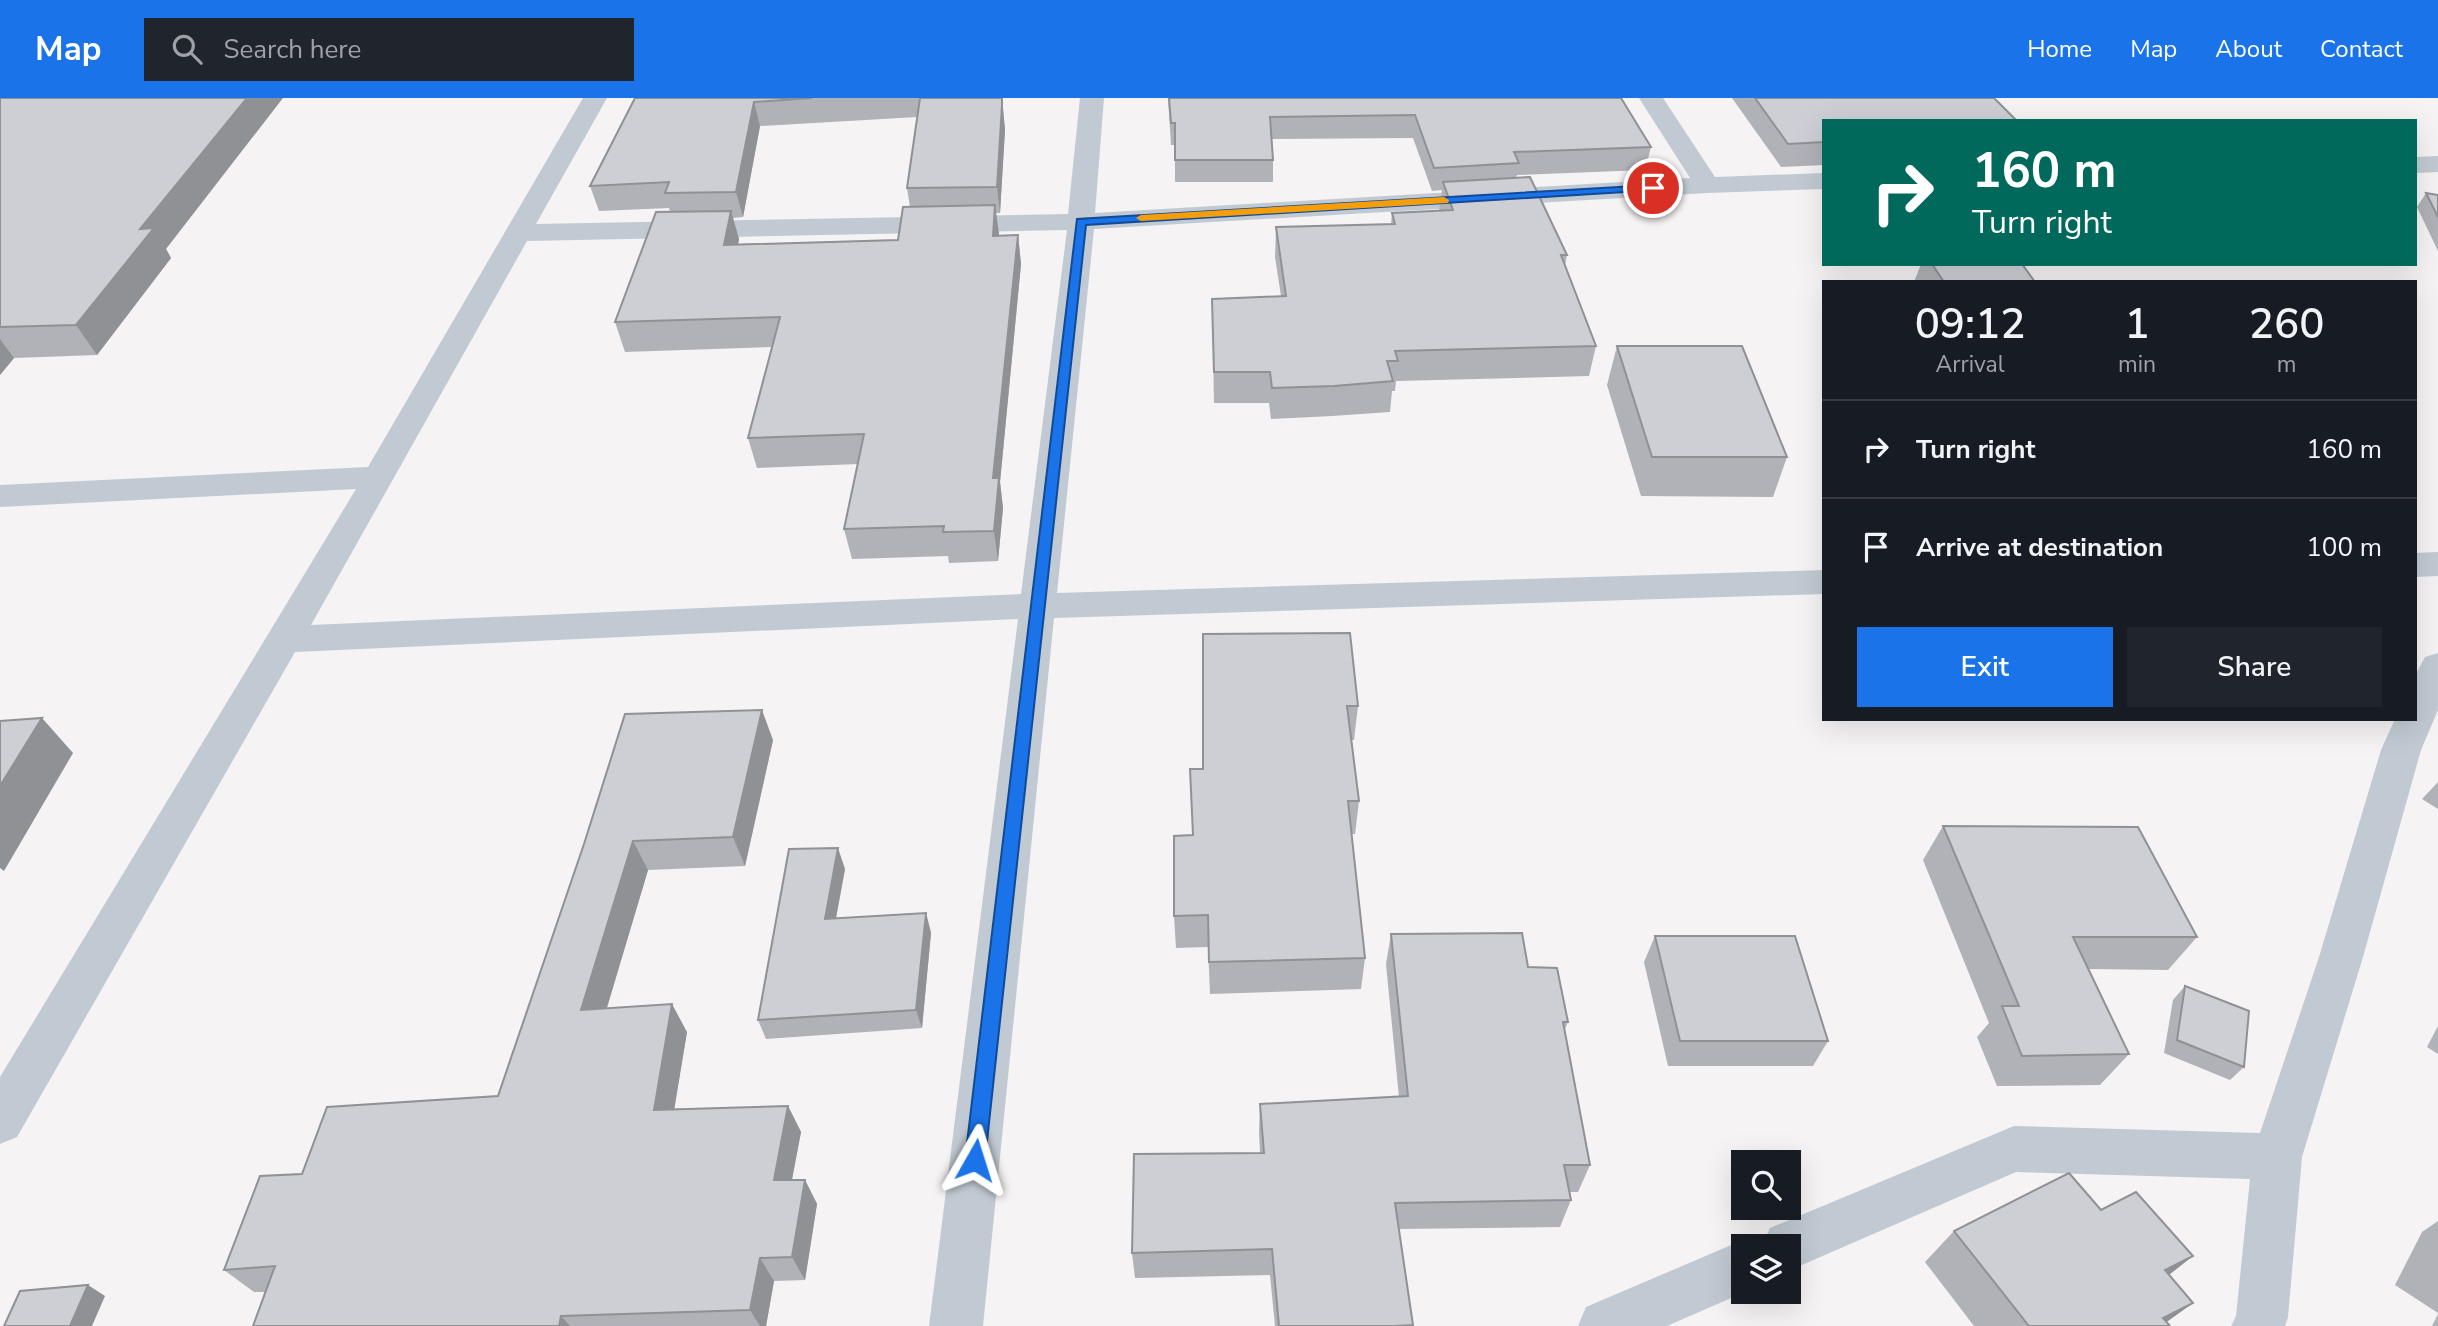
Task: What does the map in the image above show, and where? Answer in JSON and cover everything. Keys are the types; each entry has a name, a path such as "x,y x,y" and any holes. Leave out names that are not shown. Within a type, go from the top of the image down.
{"street":[{"path":"0,1121 379,477 595,98"},
{"path":"956,1326 1081,222 1092,98"},
{"path":"1651,98 1707,185"},
{"path":"2417,165 2438,164"},
{"path":"516,233 1081,222 1707,185 1822,181"},
{"path":"0,496 379,477"},
{"path":"2417,565 2438,564"},
{"path":"284,639 1038,606 1822,582"},
{"path":"2417,714 2438,667"},
{"path":"2258,1326 2262,1317 2277,1157 2341,957 2401,750 2414,721"},
{"path":"1801,1240 2014,1149 2277,1157"},
{"path":"1605,1326 1731,1271"}],"building":[{"path":"0,98 247,98 140,229 154,228 76,325 0,327"},
{"path":"635,98 812,98 754,102 736,192 665,193 669,182 590,186"},
{"path":"920,98 1002,98 997,187 907,188"},
{"path":"1169,98 1621,98 1651,147 1514,152 1519,163 1434,168 1415,115 1270,117 1273,160 1175,160 1175,123 1171,123"},
{"path":"1755,98 1994,98 2015,119 1822,119 1822,142 1788,144"},
{"path":"1530,177 1567,255 1561,255 1596,346 1395,351 1398,361 1387,361 1393,381 1334,386 1272,388 1270,372 1214,372 1212,299 1286,296 1276,227 1395,224 1392,213 1453,210 1443,182"},
{"path":"2426,193 2438,195 2438,217"},
{"path":"995,205 993,236 1018,235 993,478 999,478 994,531 943,532 944,526 844,529 864,434 748,438 780,317 615,322 656,212 731,211 724,245 898,240 903,207"},
{"path":"1933,266 2023,266 2034,280 1943,280"},
{"path":"1617,346 1742,346 1787,457 1652,457"},
{"path":"1350,633 1358,706 1347,706 1359,801 1348,801 1365,958 1209,962 1208,915 1174,916 1174,836 1193,835 1190,769 1203,769 1203,634"},
{"path":"762,710 733,837 633,841 581,1010 672,1004 654,1110 788,1106 774,1180 805,1180 792,1257 760,1258 750,1310 561,1316 559,1326 253,1326 275,1266 224,1270 260,1176 302,1174 327,1107 498,1096 584,844 625,714"},
{"path":"42,718 0,786 0,721"},
{"path":"1943,826 2138,827 2197,937 2073,937 2129,1054 2022,1056 2002,1006 2019,1006"},
{"path":"838,848 825,919 926,913 916,1010 758,1020 789,849"},
{"path":"1522,933 1528,967 1557,968 1568,1022 1563,1022 1590,1165 1564,1165 1571,1200 1395,1203 1413,1325 1279,1326 1272,1249 1132,1253 1134,1154 1264,1153 1260,1104 1408,1096 1391,934"},
{"path":"1655,936 1795,936 1828,1041 1680,1041"},
{"path":"2185,986 2249,1011 2244,1067 2177,1040"},
{"path":"2069,1173 2101,1210 2136,1192 2193,1256 2165,1270 2193,1303 2163,1318 2170,1326 2029,1326 1954,1231"},
{"path":"88,1285 70,1326 4,1326 20,1291"}],"slow traffic":[{"path":"1141,218 1444,200"}],"route":[{"path":"975,1160 1081,222 1653,188"}]}
